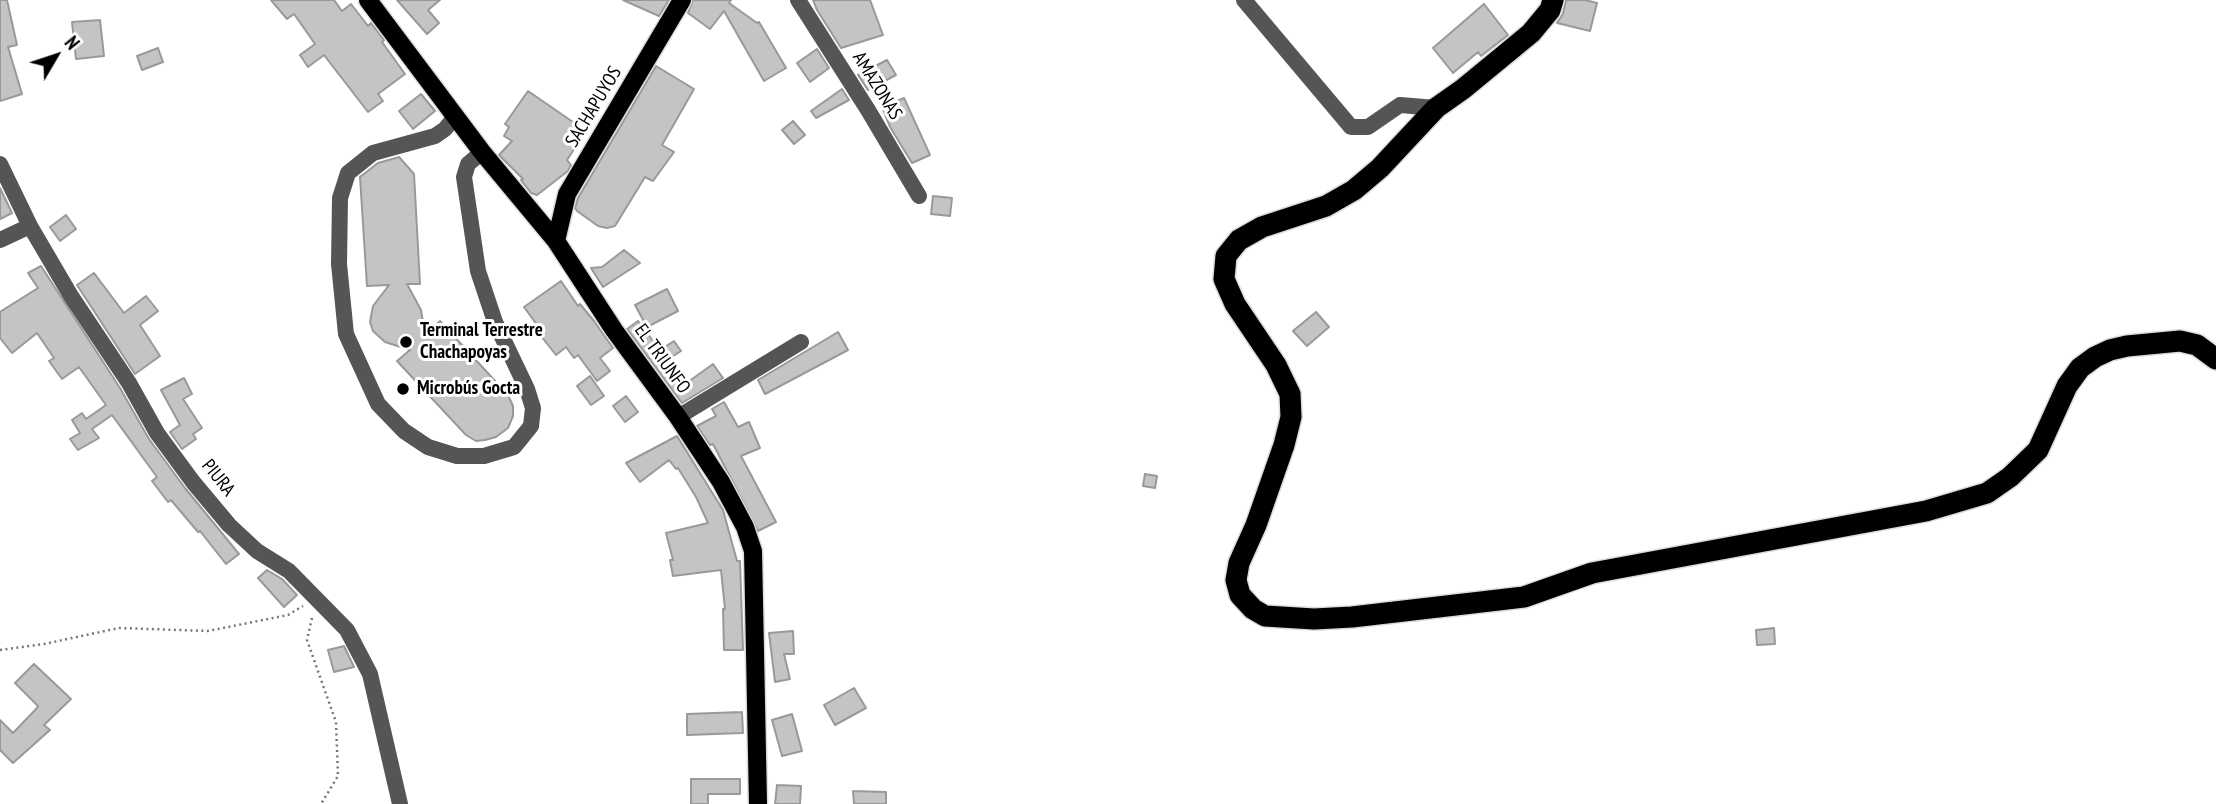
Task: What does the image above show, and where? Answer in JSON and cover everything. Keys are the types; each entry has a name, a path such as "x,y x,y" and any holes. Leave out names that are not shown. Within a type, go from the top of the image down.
{"highway":[{"path":"1553,0 1550,10 1531,33 1436,108 1380,168 1354,190 1326,206 1262,227 1239,240 1226,256 1223,279 1240,312 1276,365 1290,394 1291,417 1284,445 1256,525 1239,563 1236,580 1240,595 1265,616 1306,619 1352,617 1524,597 1592,573 1939,508 1987,492 2038,450 2067,386 2080,368 2095,357 2127,346 2180,341 2197,345 2216,359"}],"main road":[{"name":"EL TRIUNFO","path":"368,0 482,152 556,240 614,330 678,417 721,482 745,527 753,551 758,804"},
{"name":"SACHAPUYOS","path":"556,240 567,194 682,0"}],"street":[{"name":"AMAZONAS","path":"798,0 919,196"},
{"path":"1244,0 1350,127 1368,127 1401,105 1436,108"},
{"path":"456,117 435,136 373,153 348,173 341,198 339,264 345,334 378,404 404,430 428,447 457,456 484,456 514,447 531,426 533,408 527,389 495,322 478,271 464,177 468,164 482,152"},
{"name":"PIURA","path":"0,164 30,226 71,296 157,433 193,482 229,525 257,551 289,571 347,630 370,674 400,804"},
{"path":"0,240 30,226"},
{"path":"678,417 801,342"}],"path":[{"path":"0,650 119,628 208,631 288,615 316,599"},
{"path":"316,599 307,640 336,722 338,776 321,804"}],"building":[{"path":"0,0 7,0 17,45 8,47 22,94 0,101"},
{"path":"271,0 334,0 342,11 351,4 368,26 371,23 405,74 378,94 383,101 368,112 324,55 308,67 300,55 315,44 294,14 287,19"},
{"path":"397,0 440,0 428,10 439,23 427,34"},
{"path":"623,0 669,0 659,16"},
{"path":"693,0 731,0 729,3 759,22 786,68 764,81 724,11 710,29 688,13"},
{"path":"813,0 870,0 883,35 841,48"},
{"path":"1566,0 1597,3 1590,31 1557,23 1563,14"},
{"path":"1484,4 1508,35 1481,56 1478,52 1453,73 1433,48"},
{"path":"100,20 104,56 76,59 72,22"},
{"path":"158,48 163,62 142,70 137,56"},
{"path":"817,49 829,68 810,82 797,63"},
{"path":"887,60 896,75 868,90 858,75"},
{"path":"656,66 694,89 662,145 674,152 653,181 645,177 615,226 598,226 577,211 575,208 578,198"},
{"path":"842,89 849,100 816,118 811,111"},
{"path":"528,91 586,131 567,160 571,165 568,171 537,195 531,193 521,180 523,179 499,155 512,141 504,136 509,127 505,124"},
{"path":"421,94 435,111 413,129 399,111"},
{"path":"904,98 930,155 912,163 890,127 882,107"},
{"path":"793,121 805,135 794,144 782,130"},
{"path":"399,157 414,174 420,284 407,284 421,310 425,335 440,321 508,395 513,406 513,416 508,428 496,437 476,441 466,435 397,361 410,350 385,342 373,331 370,322 373,306 389,285 367,286 360,177 378,163"},
{"path":"0,188 12,213 0,219"},
{"path":"933,196 952,198 950,216 931,214"},
{"path":"66,215 76,229 60,241 50,227"},
{"path":"624,250 640,263 603,287 591,268 602,267"},
{"path":"41,266 120,388 149,439 239,554 226,564 171,500 168,502 152,481 157,477 112,415 92,429 99,438 78,450 70,439 80,433 72,420 82,413 86,419 106,405 79,367 62,379 49,361 54,358 37,333 12,353 0,338 0,312 38,288 28,273"},
{"path":"94,273 124,313 146,296 158,311 140,325 160,356 135,374 77,285"},
{"path":"561,281 613,348 600,358 610,371 597,381 578,355 574,358 566,347 556,355 537,331 540,329 524,307"},
{"path":"667,289 678,311 647,327 635,305"},
{"path":"1316,312 1329,327 1307,346 1293,331"},
{"path":"638,321 660,350 674,341 681,351 670,358 688,382 713,364 723,378 682,403 627,329"},
{"path":"838,332 848,350 765,394 758,380"},
{"path":"590,376 604,396 591,405 577,386"},
{"path":"184,378 192,394 183,399 202,428 193,434 196,439 182,449 170,432 180,425 161,390"},
{"path":"626,396 638,412 625,422 613,406"},
{"path":"724,402 738,427 749,422 760,448 741,456 776,522 758,531 713,444 710,445 697,426 716,416 712,409"},
{"path":"677,436 723,510 737,561 740,561 743,650 724,650 725,609 721,570 673,576 670,560 673,560 666,533 708,523 678,468 669,460 640,482 626,463"},
{"path":"1145,474 1157,476 1155,488 1143,486"},
{"path":"267,570 282,579 297,595 284,607 258,578"},
{"path":"1774,628 1775,644 1757,645 1756,630"},
{"path":"793,631 794,654 784,654 790,679 775,682 769,633"},
{"path":"344,646 354,667 334,672 328,650"},
{"path":"34,664 71,699 44,725 50,730 13,763 0,750 0,720 13,733 37,708 15,683"},
{"path":"854,688 866,708 835,725 824,705"},
{"path":"742,712 743,733 687,735 687,714"},
{"path":"792,714 802,751 782,756 772,720"},
{"path":"691,779 740,779 740,794 708,794 708,804 691,804"},
{"path":"777,785 801,786 800,804 775,804"},
{"path":"853,791 886,792 886,804 854,804"}],"place":[{"name":"Terminal Terrestre Chachapoyas","path":"406,342"},
{"name":"Microbús Gocta","path":"403,389"}]}
